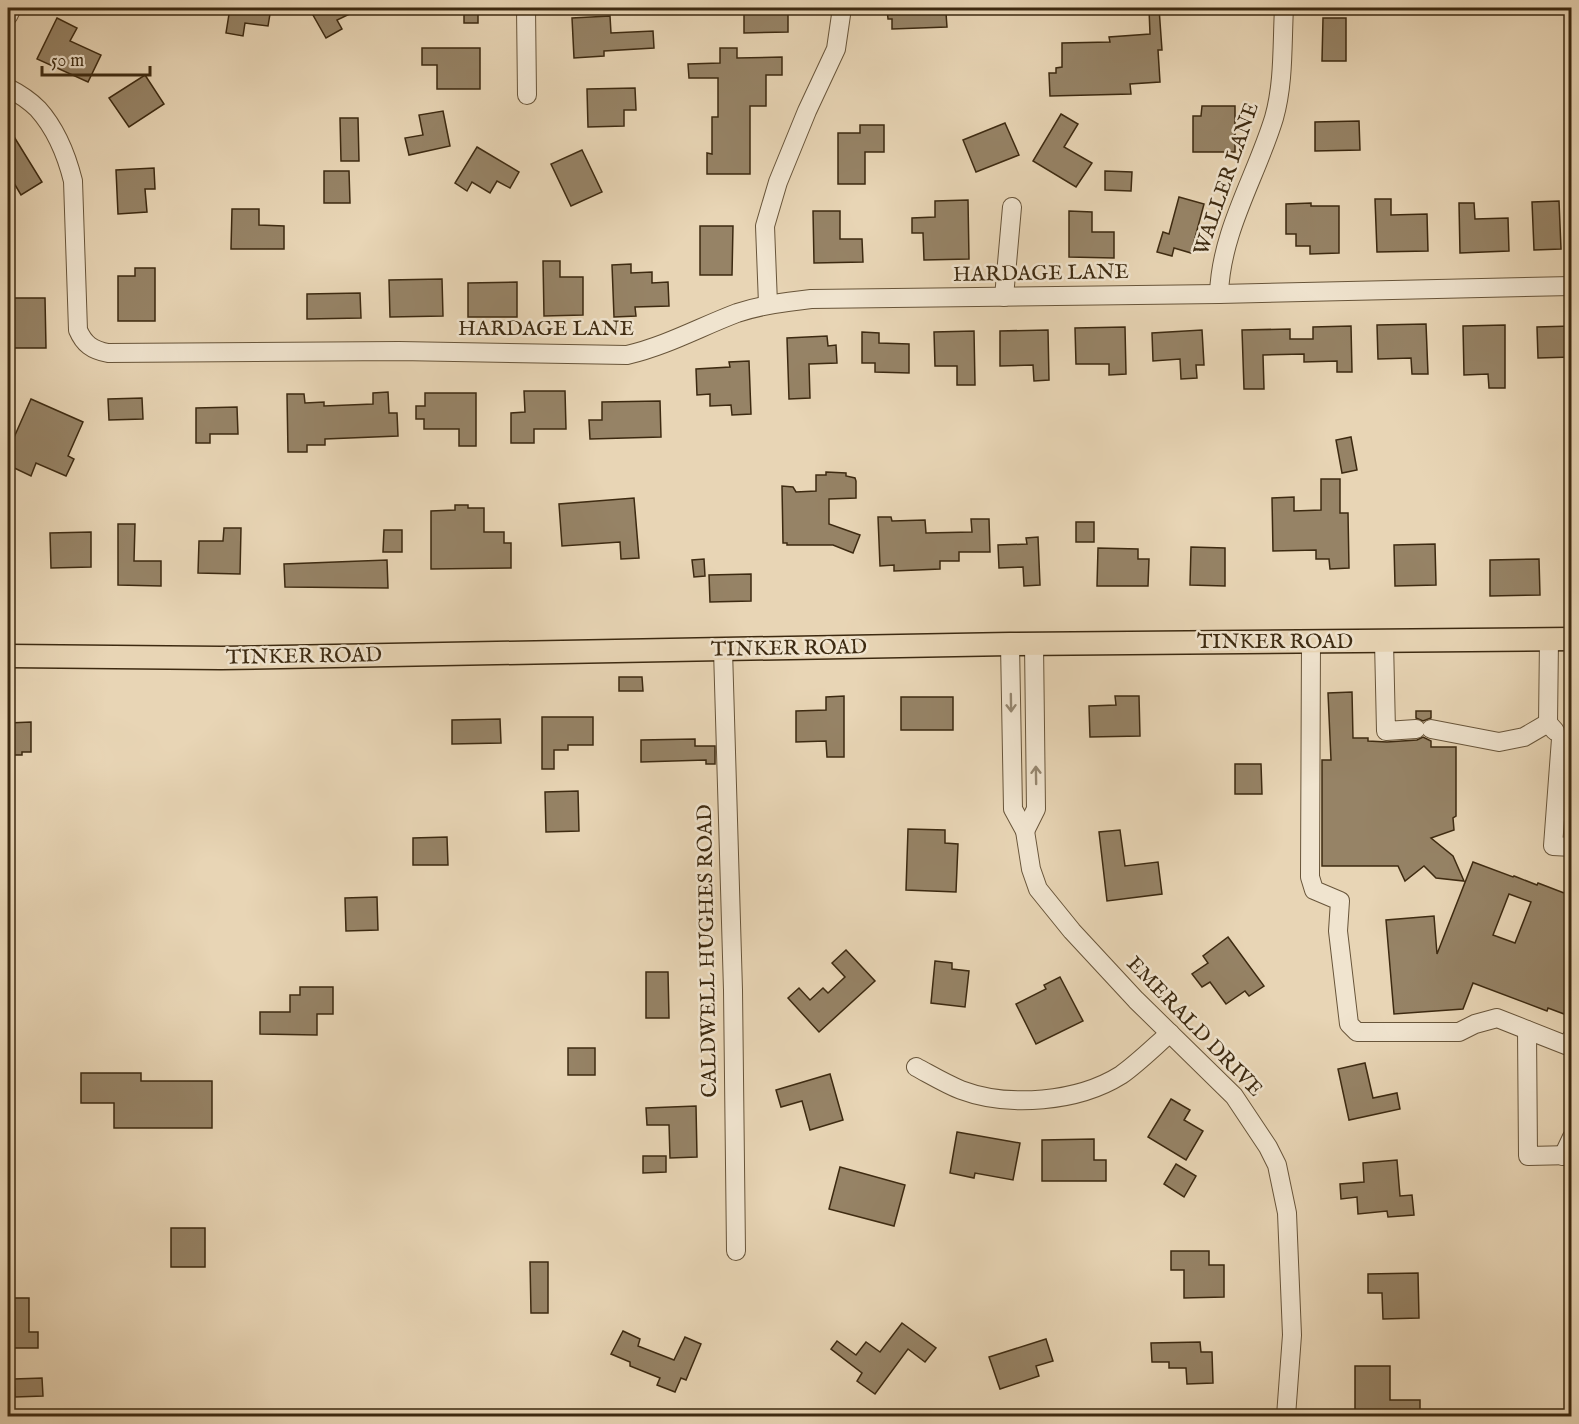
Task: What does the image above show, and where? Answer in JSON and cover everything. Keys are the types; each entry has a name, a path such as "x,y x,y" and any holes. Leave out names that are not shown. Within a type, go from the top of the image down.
{"main road":[{"name":"TINKER ROAD","path":"8,656 221,658 1010,644 1572,639"}],"street":[{"path":"8,16 12,8"},
{"path":"526,8 526,95"},
{"path":"768,304 765,226 778,182 807,111 836,50 842,8"},
{"name":"WALLER LANE","path":"1219,294 1220,270 1231,228 1275,116 1280,90 1284,8"},
{"name":"HARDAGE LANE","path":"8,88 38,108 51,126 69,164 73,181 78,330 89,347 108,353 399,351 627,355 648,350 738,313 768,304 811,299 1219,294 1572,286"},
{"path":"1004,297 1012,207"},
{"path":"1549,640 1548,723 1566,743 1552,846 1572,848"},
{"path":"1384,641 1386,730 1424,729 1499,742 1524,737 1548,723"},
{"path":"1311,642 1310,877 1314,890 1340,901 1338,931 1349,1024 1357,1032 1459,1032 1475,1024 1497,1018 1570,1043"},
{"name":"EMERALD DRIVE","path":"1010,644 1013,808 1025,831 1031,869 1038,889 1072,931 1136,1000 1234,1096 1269,1147 1276,1165 1287,1213 1290,1280 1292,1335 1286,1416"},
{"path":"1025,831 1036,809 1034,644"},
{"name":"CALDWELL HUGHES ROAD","path":"723,650 733,990 736,1251"},
{"path":"1527,1030 1528,1156 1567,1156 1572,1137"},
{"path":"916,1067 971,1093 1020,1100 1047,1099 1080,1094 1121,1074 1170,1033"}],"building":[{"path":"230,8 271,8 268,26 245,23 243,36 226,33"},
{"path":"309,8 362,8 337,20 342,29 326,38"},
{"path":"464,8 478,8 478,23 464,23"},
{"path":"744,8 788,8 788,32 744,33"},
{"path":"887,8 930,8 930,13 946,13 947,27 892,29 892,19 888,19"},
{"path":"1159,8 1162,50 1158,50 1160,82 1130,84 1131,94 1050,96 1049,73 1056,73 1056,68 1062,67 1062,43 1110,42 1109,37 1150,34 1149,9"},
{"path":"610,16 611,33 653,31 654,48 604,51 604,56 574,58 572,18"},
{"path":"57,18 77,28 70,41 101,55 88,82 37,59"},
{"path":"1323,18 1346,18 1346,61 1322,61"},
{"path":"422,48 480,48 480,89 437,89 437,65 422,65"},
{"path":"720,48 737,48 737,58 782,57 782,75 766,75 766,106 750,106 750,174 707,174 707,153 712,154 712,117 718,117 718,78 689,78 688,64 720,63"},
{"path":"145,75 164,104 129,127 109,98"},
{"path":"635,88 636,110 624,110 624,126 588,127 587,89"},
{"path":"1202,106 1235,106 1235,152 1193,152 1193,116 1201,116"},
{"path":"443,111 450,146 409,155 405,138 423,135 419,115"},
{"path":"1061,114 1078,124 1064,147 1092,163 1076,187 1033,161"},
{"path":"340,118 358,118 359,161 341,161"},
{"path":"1359,121 1360,150 1315,151 1315,122"},
{"path":"1005,123 1019,155 976,172 963,140"},
{"path":"860,125 884,125 884,152 865,152 865,184 838,184 838,133 860,133"},
{"path":"8,127 42,182 21,195 8,173"},
{"path":"477,147 519,172 510,188 497,181 490,193 472,182 467,191 455,183"},
{"path":"582,150 602,192 571,206 551,164"},
{"path":"154,168 155,189 145,189 147,212 118,214 116,170"},
{"path":"324,171 349,171 350,203 324,203"},
{"path":"1105,171 1132,172 1131,191 1105,190"},
{"path":"1179,197 1204,204 1191,253 1174,248 1172,256 1157,252 1163,232 1169,234"},
{"path":"1375,199 1391,199 1391,215 1427,214 1428,251 1377,252"},
{"path":"968,200 969,259 924,260 923,233 912,233 912,218 935,217 935,201"},
{"path":"1559,201 1561,249 1534,250 1532,202"},
{"path":"1311,203 1311,206 1339,206 1339,253 1310,254 1310,246 1296,246 1296,234 1286,234 1286,204"},
{"path":"1459,203 1474,203 1475,219 1508,218 1509,251 1460,253"},
{"path":"232,209 259,209 259,225 284,226 284,249 231,249"},
{"path":"813,211 840,211 840,239 862,239 863,262 814,263"},
{"path":"1069,211 1092,212 1092,232 1114,232 1114,258 1069,257"},
{"path":"700,226 733,226 732,275 700,275"},
{"path":"543,261 560,261 560,277 583,277 583,315 544,316"},
{"path":"631,264 631,273 652,272 652,283 668,282 669,306 635,307 636,316 614,317 612,265"},
{"path":"135,268 155,268 155,321 118,321 118,276 135,276"},
{"path":"442,279 443,316 390,317 389,280"},
{"path":"517,282 517,317 468,317 468,283"},
{"path":"360,293 361,318 307,319 307,294"},
{"path":"12,298 45,298 46,348 13,348"},
{"path":"1426,324 1428,374 1412,374 1411,358 1378,359 1377,325"},
{"path":"1505,325 1505,388 1489,388 1488,374 1464,375 1463,326"},
{"path":"1351,326 1352,372 1337,372 1337,361 1304,362 1304,354 1263,355 1264,389 1244,389 1242,330 1290,329 1290,339 1313,339 1313,327"},
{"path":"1572,326 1572,357 1538,358 1537,327"},
{"path":"1125,327 1126,374 1109,375 1109,364 1076,364 1075,328"},
{"path":"1048,330 1049,380 1034,381 1033,365 1000,366 1000,331"},
{"path":"1202,330 1204,365 1196,365 1197,378 1181,379 1180,359 1153,361 1152,333"},
{"path":"974,331 975,385 957,385 957,366 935,366 934,332"},
{"path":"862,332 879,333 879,343 909,344 909,373 875,372 875,363 862,363"},
{"path":"827,336 828,346 836,345 837,363 809,364 810,398 789,399 787,338"},
{"path":"749,361 751,414 732,415 731,405 710,406 710,394 697,395 696,369 730,367 729,362"},
{"path":"524,391 565,391 566,429 534,429 534,443 511,443 511,413 525,412"},
{"path":"388,392 389,413 397,413 398,436 325,439 325,445 307,445 307,452 288,452 287,394 304,394 305,403 324,402 324,406 373,404 373,393"},
{"path":"425,393 476,393 476,446 459,446 459,429 424,429 424,419 416,419 416,406 425,406"},
{"path":"142,398 143,419 109,420 108,399"},
{"path":"31,399 83,422 68,456 74,459 66,476 36,463 31,476 8,465 8,451"},
{"path":"660,401 661,437 590,439 589,420 602,420 602,402"},
{"path":"237,407 238,434 210,434 210,443 196,443 196,408"},
{"path":"1351,437 1357,470 1342,473 1336,440"},
{"path":"826,472 846,473 846,476 855,478 856,481 856,498 829,499 829,524 860,535 853,553 833,545 787,545 783,543 782,486 793,487 796,492 816,491 816,475 826,475"},
{"path":"1321,479 1340,479 1340,513 1348,513 1349,568 1330,569 1329,559 1316,559 1316,550 1273,551 1272,498 1294,497 1294,511 1321,510"},
{"path":"634,498 639,558 621,559 620,542 562,546 559,504"},
{"path":"455,505 484,508 484,532 504,532 504,543 511,543 511,568 431,569 431,511 455,510"},
{"path":"878,517 891,517 892,521 925,520 926,533 972,532 971,519 989,519 990,552 959,552 959,561 940,561 940,569 894,571 894,565 880,566"},
{"path":"1076,522 1094,522 1094,542 1076,542"},
{"path":"118,524 135,524 134,561 161,561 161,586 118,585"},
{"path":"224,528 241,528 240,574 198,573 199,541 223,541"},
{"path":"384,530 402,530 402,552 383,552"},
{"path":"91,532 91,567 51,568 50,533"},
{"path":"1038,537 1040,585 1024,586 1023,567 999,568 998,545 1027,544 1026,538"},
{"path":"1435,544 1436,585 1395,586 1394,545"},
{"path":"1191,547 1225,548 1225,586 1190,585"},
{"path":"1098,548 1138,549 1138,559 1149,559 1148,586 1097,586"},
{"path":"704,559 705,576 694,577 692,560"},
{"path":"1539,559 1540,595 1490,596 1490,560"},
{"path":"387,560 388,588 285,587 284,564"},
{"path":"751,574 751,601 710,602 709,575"},
{"path":"619,677 642,677 643,691 619,691"},
{"path":"1352,692 1353,738 1387,742 1417,740 1423,737 1431,741 1431,747 1456,747 1454,830 1431,838 1453,856 1464,881 1436,878 1424,866 1405,881 1398,866 1322,866 1322,760 1331,760 1328,693"},
{"path":"844,696 844,757 827,757 826,741 796,742 796,711 826,710 826,697"},
{"path":"1115,696 1139,696 1140,736 1090,737 1089,706 1116,705"},
{"path":"901,697 953,697 953,730 901,730"},
{"path":"1416,711 1431,711 1431,718 1423,721 1416,718"},
{"path":"542,717 593,717 593,745 568,745 568,750 554,750 554,769 542,769"},
{"path":"500,719 501,743 452,744 452,720"},
{"path":"31,722 31,752 22,752 22,755 8,755 8,723"},
{"path":"695,739 695,746 715,746 715,764 706,764 706,760 641,762 641,740"},
{"path":"1235,764 1261,764 1262,794 1235,794"},
{"path":"578,791 579,831 546,832 545,792"},
{"path":"908,829 945,830 945,843 958,844 956,892 906,890"},
{"path":"1120,830 1125,866 1158,862 1162,894 1107,901 1099,832"},
{"path":"447,837 448,865 413,865 413,838"},
{"path":"1473,862 1572,896 1572,995 1564,1014 1548,1008 1547,1011 1473,983 1463,1009 1394,1014 1386,920 1434,916 1437,954","holes":["1509,894 1531,902 1515,943 1493,935"]},
{"path":"377,897 378,930 346,931 345,898"},
{"path":"1228,937 1264,986 1249,996 1245,991 1226,1004 1210,982 1202,987 1192,974 1208,963 1203,956"},
{"path":"846,950 875,981 819,1032 788,998 799,988 810,1000 823,988 828,993 845,977 832,963"},
{"path":"935,961 952,963 952,969 969,971 965,1007 931,1003"},
{"path":"646,972 668,972 669,1018 646,1018"},
{"path":"1060,977 1083,1021 1036,1044 1016,1004 1046,989 1044,985"},
{"path":"300,987 333,987 333,1014 317,1014 317,1035 260,1034 260,1012 290,1012 290,995 300,995"},
{"path":"568,1048 595,1048 595,1075 568,1075"},
{"path":"1365,1063 1373,1098 1397,1093 1400,1109 1349,1120 1338,1069"},
{"path":"81,1073 141,1073 141,1081 212,1081 212,1128 114,1128 114,1103 81,1103"},
{"path":"830,1074 843,1120 810,1130 802,1101 781,1107 776,1090"},
{"path":"1171,1099 1190,1110 1184,1120 1203,1131 1186,1160 1148,1137"},
{"path":"696,1106 697,1157 670,1158 669,1125 647,1125 646,1108"},
{"path":"957,1132 1020,1143 1013,1180 975,1173 974,1178 950,1173"},
{"path":"1094,1139 1094,1160 1106,1160 1106,1181 1042,1181 1042,1140"},
{"path":"643,1156 666,1156 666,1172 643,1173"},
{"path":"1397,1160 1400,1196 1412,1195 1414,1215 1388,1217 1387,1211 1358,1214 1357,1197 1341,1199 1340,1184 1364,1182 1363,1163"},
{"path":"1176,1164 1196,1176 1184,1197 1164,1184"},
{"path":"840,1167 905,1185 894,1226 829,1209"},
{"path":"171,1228 205,1228 205,1267 171,1267"},
{"path":"1171,1251 1209,1251 1209,1265 1224,1265 1224,1297 1184,1298 1184,1270 1171,1270"},
{"path":"530,1262 548,1262 548,1313 531,1313"},
{"path":"1418,1273 1419,1318 1383,1319 1382,1293 1368,1293 1368,1274"},
{"path":"8,1298 29,1298 29,1332 38,1332 38,1348 8,1348"},
{"path":"902,1323 936,1348 925,1362 908,1349 875,1394 857,1381 862,1373 831,1349 837,1341 856,1355 866,1342 880,1352"},
{"path":"623,1331 640,1339 638,1346 674,1360 685,1337 701,1344 686,1380 681,1378 675,1392 657,1385 660,1378 630,1366 630,1362 611,1354"},
{"path":"1046,1339 1053,1361 1036,1366 1039,1376 1000,1389 989,1357"},
{"path":"1200,1342 1201,1352 1212,1352 1213,1383 1187,1384 1186,1368 1169,1368 1169,1362 1152,1362 1151,1343"},
{"path":"1355,1366 1390,1366 1390,1400 1420,1400 1420,1416 1355,1416"},
{"path":"42,1378 43,1396 15,1397 14,1379"}]}
